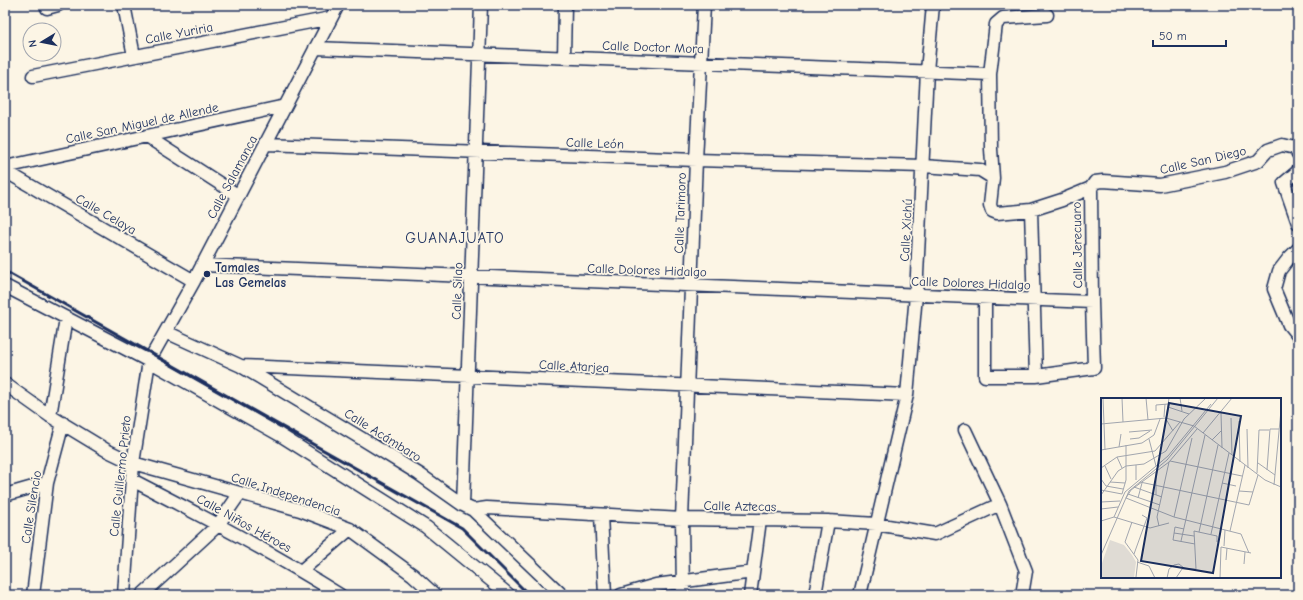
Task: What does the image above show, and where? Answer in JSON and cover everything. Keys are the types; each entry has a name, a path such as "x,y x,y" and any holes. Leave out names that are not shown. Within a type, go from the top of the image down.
{"street":[{"path":"124,5 134,56"},
{"name":"Calle Salamanca","path":"149,361 194,281 338,5"},
{"name":"Calle Silao","path":"468,508 468,376 481,5"},
{"path":"564,57 566,5"},
{"name":"Calle Tarimoro","path":"683,595 682,519 696,160 704,5"},
{"name":"Calle Xichú","path":"860,595 907,395 916,295 927,71 933,5"},
{"path":"993,178 990,74 996,24 1003,18 1047,15"},
{"name":"Calle Yuriria","path":"33,76 331,18"},
{"name":"Calle Doctor Mora","path":"315,48 990,74"},
{"name":"Calle San Miguel de Allende","path":"5,167 285,106"},
{"path":"146,136 239,196"},
{"name":"Calle León","path":"266,144 696,160 923,166 980,170 993,178"},
{"name":"Calle San Diego","path":"993,178 990,205 992,211 997,213 1031,210 1062,200 1091,188 1095,182 1103,181 1160,185 1224,172 1258,161 1268,150 1282,145 1295,148 1298,154"},
{"path":"1298,170 1298,172 1284,183 1298,223"},
{"name":"Calle Celaya","path":"5,171 194,281"},
{"name":"Calle Jerecuaro","path":"1036,376 1094,368 1091,188"},
{"path":"986,298 985,376 1036,376 1031,210"},
{"path":"1298,249 1288,258 1279,271 1274,289 1289,325 1298,336"},
{"name":"Calle Dolores Hidalgo","path":"202,264 1092,302"},
{"path":"5,286 149,361 280,435 426,527 509,595"},
{"path":"50,416 66,318"},
{"name":"Calle Acámbaro","path":"166,332 241,366 419,474 468,508 562,595"},
{"name":"Calle Guillermo Prieto","path":"124,595 133,463 149,361"},
{"name":"Calle Atarjea","path":"241,366 907,395"},
{"name":"Calle Independencia","path":"5,384 50,416 106,450 133,463 300,510 350,529 413,575 435,595"},
{"name":"Calle Silencio","path":"33,595 47,483 62,423"},
{"path":"965,430 1000,504 1026,571 1022,595"},
{"name":"Calle Niños Héroes","path":"132,480 218,525 301,571 340,595"},
{"path":"5,495 47,483"},
{"path":"142,595 218,525 240,493"},
{"name":"Calle Aztecas","path":"468,508 682,519 828,521 876,524 935,534 1000,504"},
{"path":"601,515 605,595"},
{"path":"750,595 760,520"},
{"path":"815,595 828,521"},
{"path":"301,571 350,529"},
{"path":"621,595 656,585 753,572"}],"railway":[{"path":"5,271 462,528 529,595"}],"place":[{"name":"Tamales Las Gemelas","path":"207,274"}],"district":[{"name":"GUANAJUATO","path":"455,238"}]}
